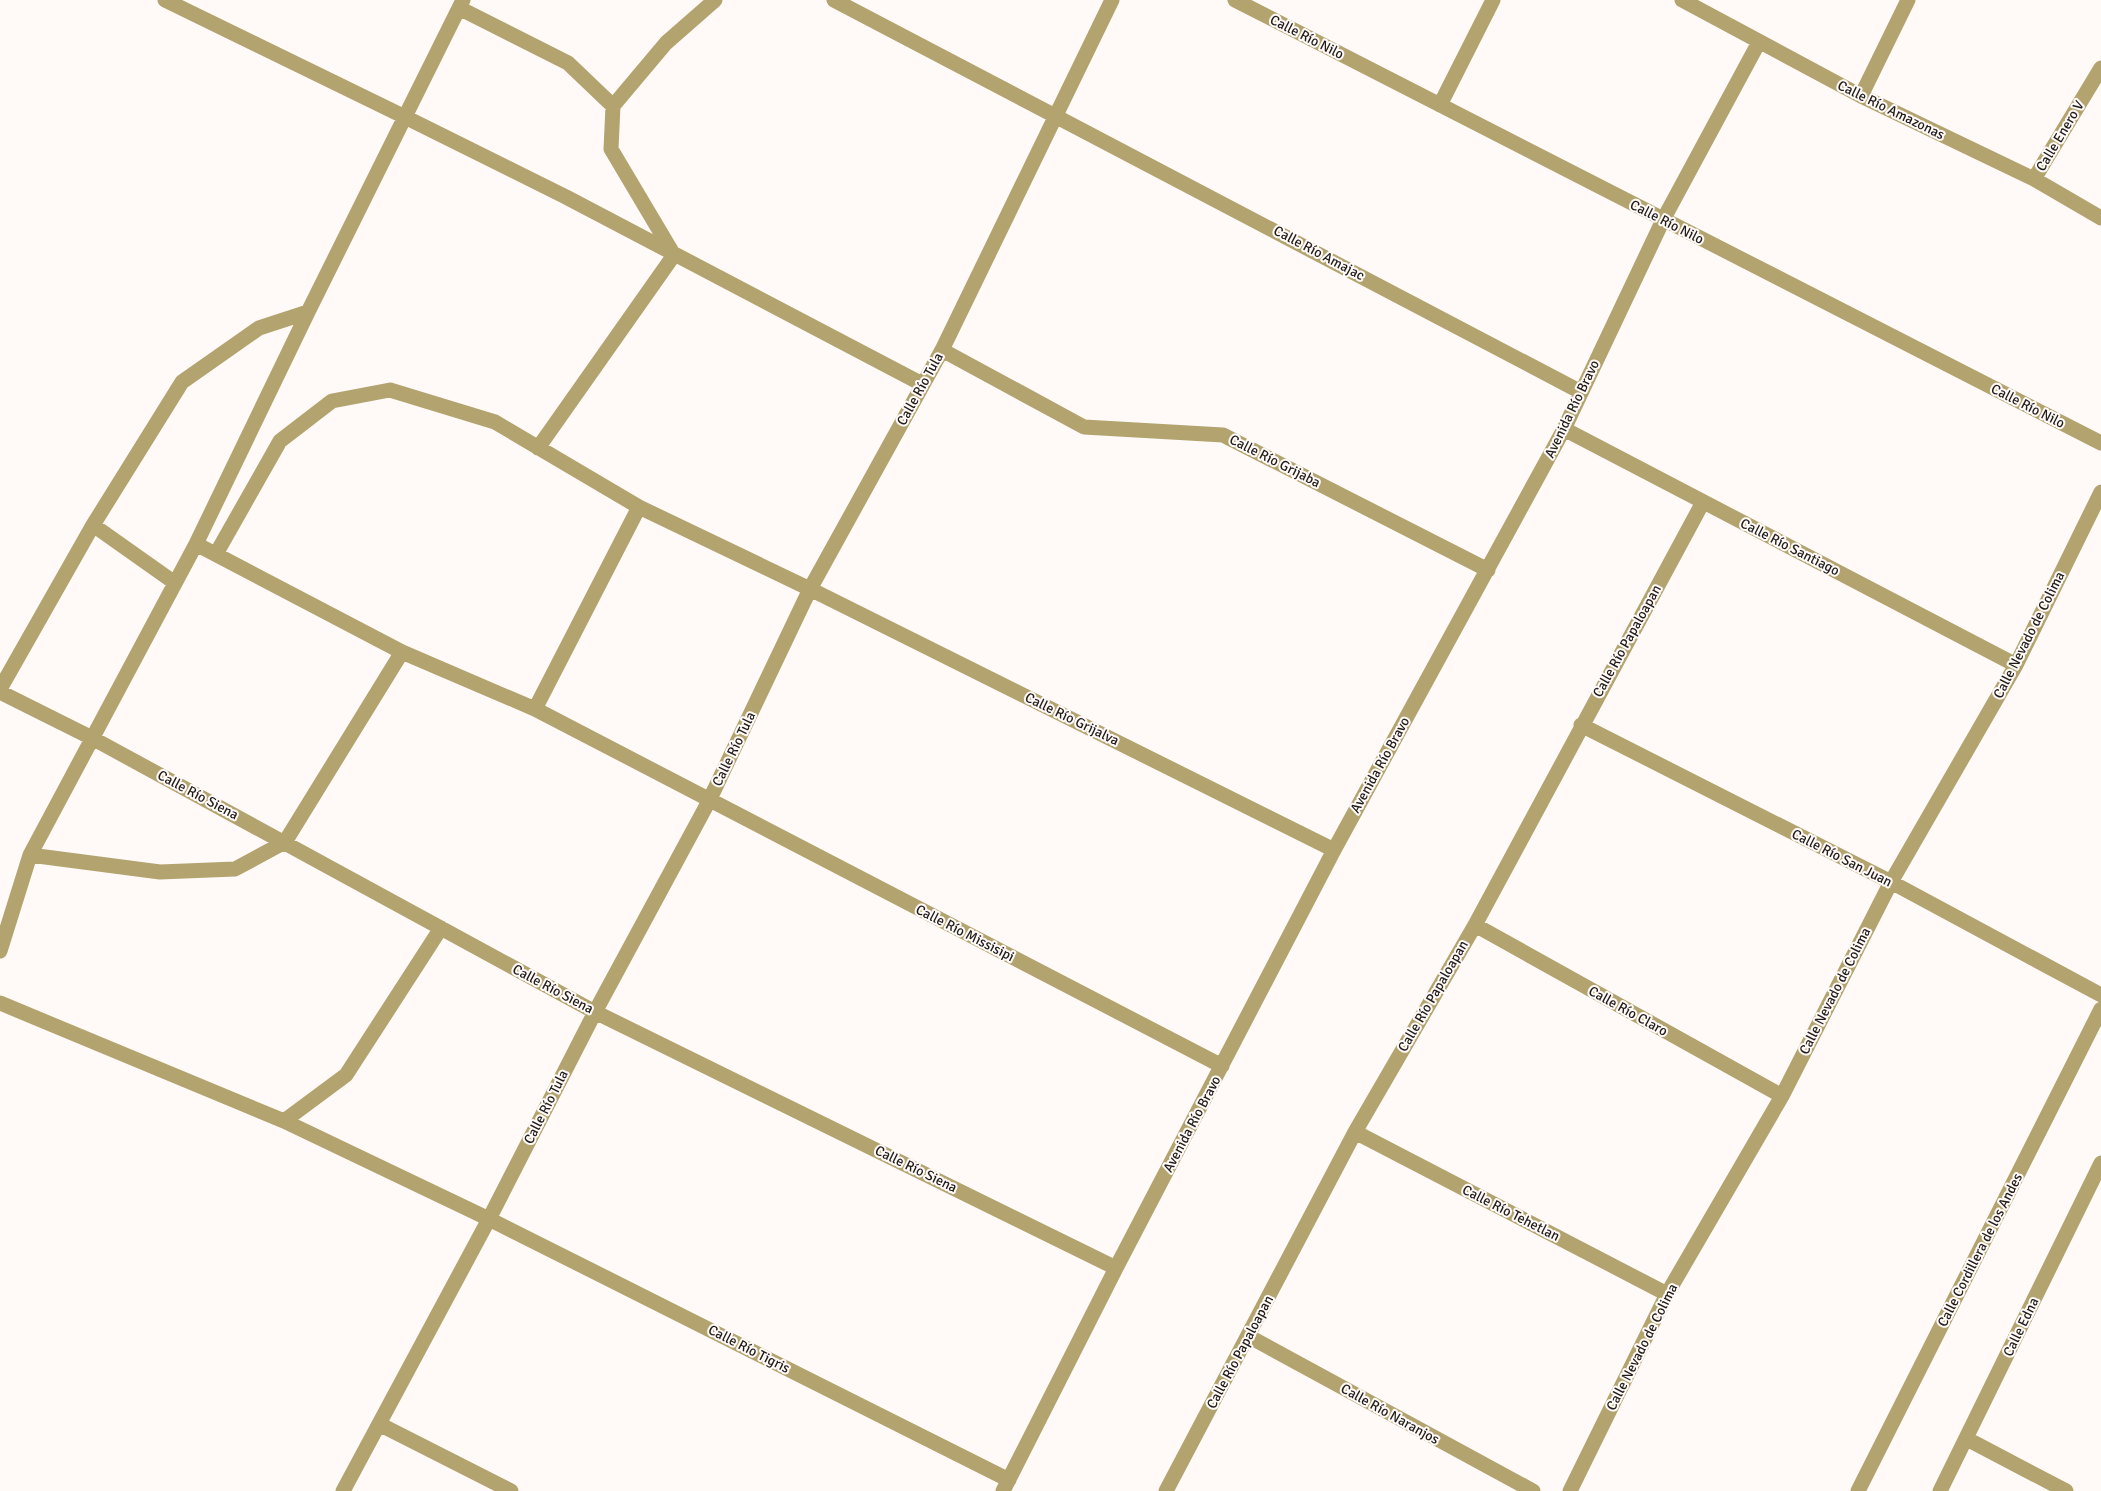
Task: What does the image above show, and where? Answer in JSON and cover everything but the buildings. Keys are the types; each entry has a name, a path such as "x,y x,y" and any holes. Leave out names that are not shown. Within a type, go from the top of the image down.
{"street":[{"path":"165,0 566,197 922,384"},
{"path":"674,255 611,149 613,106 666,43 715,0"},
{"name":"Calle Río Amajac","path":"834,0 1581,392"},
{"name":"Calle Río Tula","path":"343,1491 489,1219 594,1012 709,801 810,589 942,350 1112,0"},
{"name":"Calle Río Nilo","path":"1235,0 2101,443"},
{"path":"1440,105 1493,0"},
{"name":"Calle Río Amazonas","path":"1682,0 1861,96 2034,179 2101,218"},
{"path":"1861,96 1908,0"},
{"path":"0,951 30,855 196,544 308,312 461,4 568,63 613,106"},
{"name":"Avenida Río Bravo","path":"1006,1485 1116,1268 1334,850 1564,429 1663,220 1759,42"},
{"name":"Calle Enero V","path":"2034,179 2101,68"},
{"path":"538,448 674,255"},
{"path":"0,690 93,525 182,382 259,328 308,312"},
{"name":"Calle Río Grijaba","path":"942,350 1084,427 1223,435 1488,570"},
{"name":"Calle Río Grijalva","path":"216,554 280,441 332,400 390,390 495,422 639,507 810,589 1334,850"},
{"name":"Calle Río Santiago","path":"1564,429 2016,665"},
{"name":"Calle Río Papaloapan","path":"1166,1491 1355,1132 1474,925 1703,502"},
{"name":"Calle Nevado de Colima","path":"1570,1491 1667,1294 1782,1096 1891,882 2016,665 2099,502"},
{"path":"536,709 639,507"},
{"path":"93,525 175,584"},
{"name":"Calle Río Missisipi","path":"196,544 402,652 536,709 709,801 1222,1066"},
{"path":"30,855 160,872 235,869 285,842 402,652"},
{"name":"Calle Río Siena","path":"0,690 285,842 594,1012 1116,1268"},
{"name":"Calle Río San Juan","path":"1581,725 1891,882 2101,995"},
{"name":"Calle Río Claro","path":"1474,925 1782,1096"},
{"path":"284,1121 346,1075 441,928"},
{"name":"Calle Río Tigris","path":"0,1003 284,1121 489,1219 1006,1485"},
{"name":"Calle Cordillera de los Andes","path":"1858,1491 2101,1009"},
{"name":"Calle Río Tehetlan","path":"1355,1132 1667,1294"},
{"name":"Calle Edna","path":"1940,1491 2101,1163"},
{"name":"Calle Río Naranjos","path":"1248,1336 1533,1491"},
{"path":"380,1424 511,1491"},
{"path":"1967,1439 2066,1491"}]}
